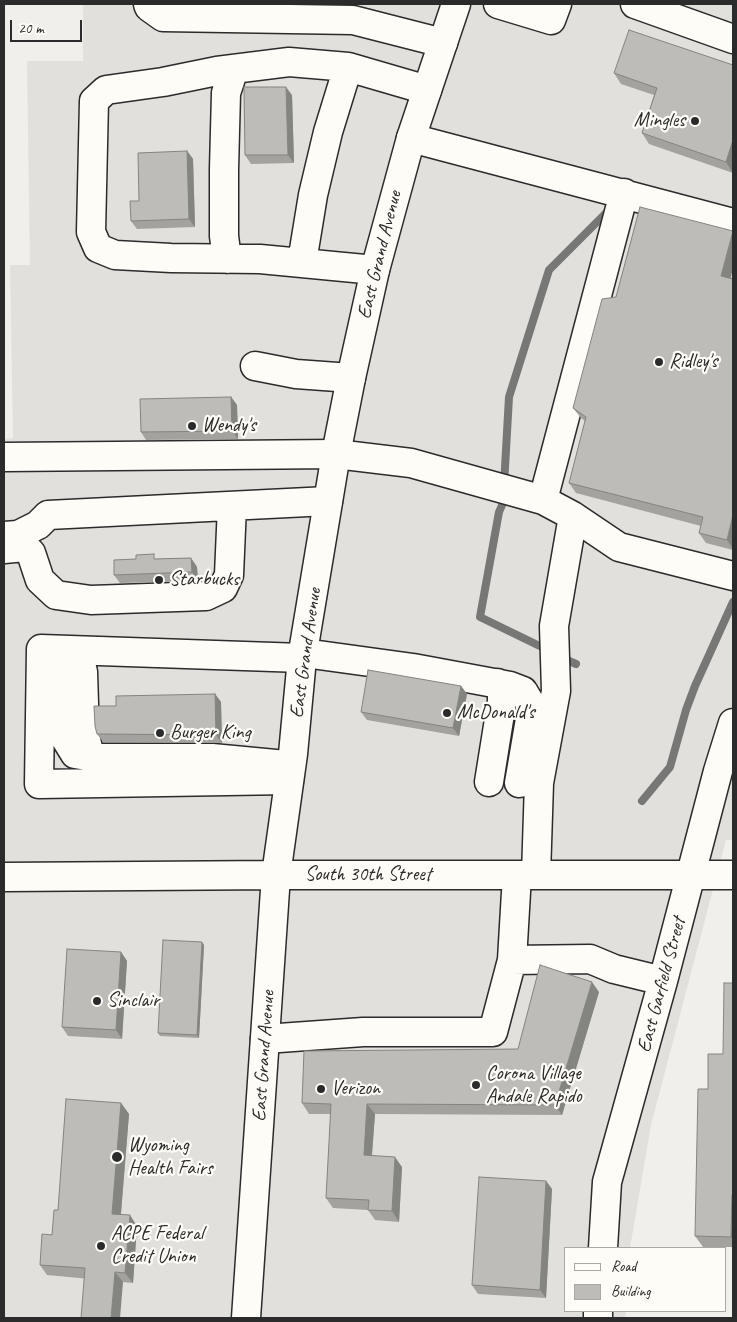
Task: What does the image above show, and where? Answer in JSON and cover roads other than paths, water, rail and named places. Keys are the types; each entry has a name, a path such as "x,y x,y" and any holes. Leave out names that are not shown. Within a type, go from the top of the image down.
{"main road":[{"path":"148,4 149,7 163,17 355,12 443,43"},
{"name":"East Grand Avenue","path":"246,1318 276,875 303,655 336,454 375,270 410,138 456,4"},
{"path":"498,4 551,20 557,4"},
{"path":"635,4 733,39"},
{"path":"375,270 260,259 115,255 98,248 91,232 94,101 106,90 289,62 348,68 427,90"},
{"path":"302,262 328,132 348,68"},
{"path":"227,259 224,236 226,93 234,69"},
{"path":"410,138 733,222"},
{"path":"543,500 624,193"},
{"path":"255,366 296,374 351,378"},
{"path":"4,457 336,454 410,463 543,500 573,516 620,547 733,576"},
{"path":"4,536 18,535 38,525 48,515 328,502"},
{"path":"4,549 25,547 31,553 40,580 56,596 91,600 206,596 223,588 229,575 232,506"},
{"path":"265,1039 363,1032 493,1032 512,960 527,875 539,783 556,691 554,626 573,516"},
{"path":"31,553 38,525"},
{"path":"290,773 40,784 41,649 303,655 412,668 510,686 523,691 529,701 531,713 519,783"},
{"path":"78,651 83,672 85,736 90,756 212,758 290,773"},
{"path":"489,782 502,701 502,692 497,683"},
{"name":"East Garfield Street","path":"603,1247 607,1182 663,981 718,771 733,723"},
{"name":"South 30th Street","path":"4,877 733,875"},
{"path":"512,960 590,959 614,969 663,981"}],"waterway":[{"path":"550,651 480,617 499,512 503,503 509,397 549,270 611,208"},
{"path":"642,801 670,767 686,710 695,686 733,602"},
{"path":"560,657 576,664"}],"place":[{"name":"Mingles","path":"695,121"},
{"name":"Ridley's","path":"659,362"},
{"name":"Wendy's","path":"192,426"},
{"name":"Starbucks","path":"159,580"},
{"name":"McDonald's","path":"447,713"},
{"name":"Burger King","path":"160,733"},
{"name":"Sinclair","path":"97,1001"},
{"name":"Corona Village Andale Rapido","path":"476,1085"},
{"name":"Verizon","path":"321,1089"},
{"name":"Wyoming Health Fairs","path":"117,1157"},
{"name":"ACPE Federal Credit Union","path":"101,1246"}]}
